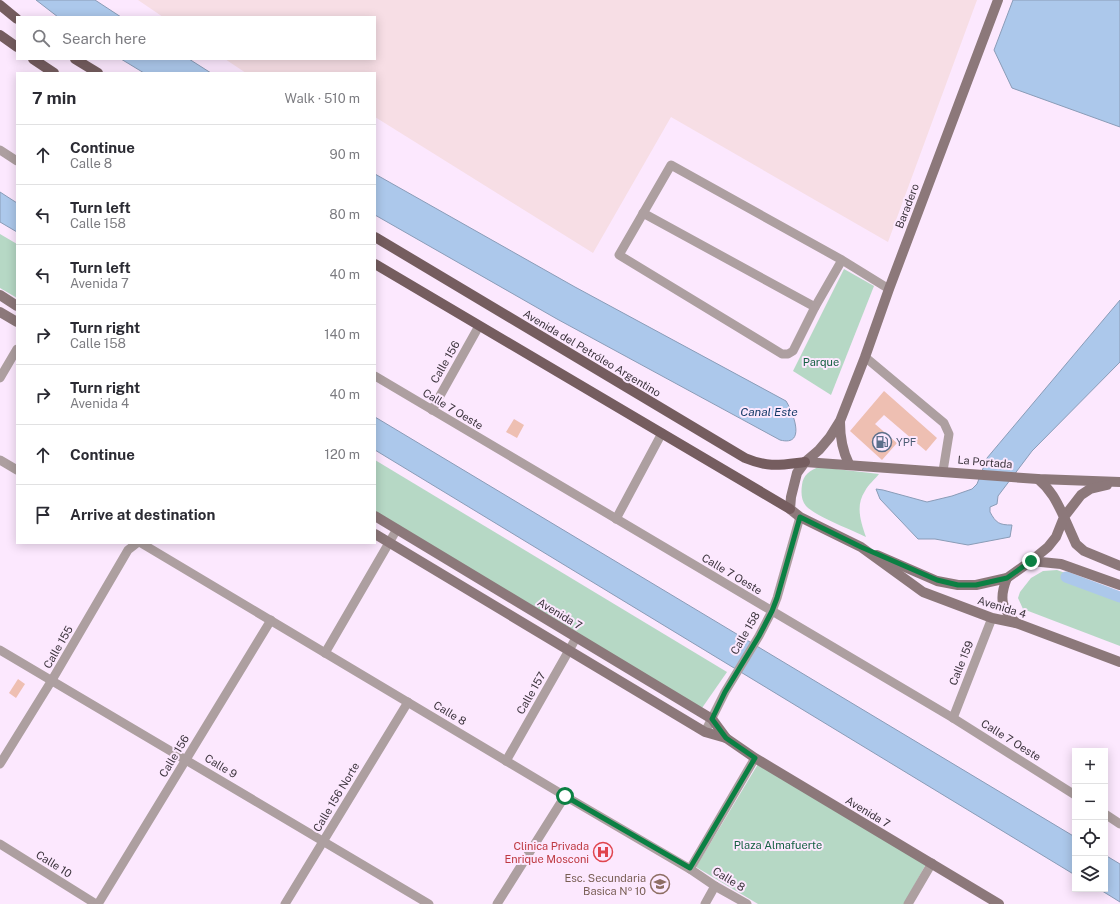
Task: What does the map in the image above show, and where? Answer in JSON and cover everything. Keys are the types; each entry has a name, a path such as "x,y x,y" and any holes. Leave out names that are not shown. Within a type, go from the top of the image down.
{"main road":[{"name":"Baradero","path":"790,509 791,497 797,473 805,462 826,441 840,421 998,0"},
{"path":"0,6 16,18"},
{"path":"0,36 16,47"},
{"path":"34,60 52,72"},
{"path":"77,60 96,72"},
{"name":"Avenida del Petróleo Argentino","path":"376,238 745,458 769,465 805,462"},
{"path":"376,265 790,509"},
{"path":"0,296 16,305"},
{"path":"0,312 16,321"},
{"name":"Baradero","path":"840,421 840,436 843,451 848,464"},
{"name":"La Portada","path":"805,462 1038,479 1119,482"},
{"path":"1038,479 1048,487 1056,498 1076,544 1084,551 1120,566"},
{"path":"861,547 937,580 958,585 976,585 1007,578 1048,547 1056,537 1064,517 1082,494 1090,489 1119,482"},
{"name":"Avenida 4","path":"790,509 800,517 861,547 923,592 992,618 1016,623 1120,662"},
{"name":"Avenida 7","path":"376,517 712,719 726,738"},
{"name":"Avenida 7","path":"376,535 705,732 726,738 755,758 999,904"},
{"path":"1031,561 1061,564 1120,585"},
{"path":"1007,578 1002,590 1002,602 1007,614 1016,623"}],"street":[{"path":"0,150 16,160"},
{"path":"842,260 815,307 793,351 788,354 782,354 619,255 671,165 842,260 889,289"},
{"path":"643,213 815,307"},
{"name":"Calle 156","path":"432,410 479,326"},
{"path":"0,378 16,351"},
{"path":"865,357 944,423 949,434 943,471"},
{"name":"Calle 7 Oeste","path":"376,377 953,718 1072,793"},
{"path":"616,519 662,433"},
{"path":"0,460 16,469"},
{"name":"Calle 158","path":"705,732 725,692 759,636 772,611 800,517"},
{"path":"325,652 397,529"},
{"name":"Calle 155","path":"0,764 52,680 128,550 136,544"},
{"name":"Calle 8","path":"143,544 565,796 690,868 715,886 747,904"},
{"name":"Calle 159","path":"953,718 992,618"},
{"name":"Calle 156","path":"97,904 271,620"},
{"name":"Calle 157","path":"506,761 576,638"},
{"name":"Calle 9","path":"0,650 429,904"},
{"name":"Calle 156 Norte","path":"285,904 408,702"},
{"path":"690,868 755,758"},
{"path":"497,904 565,796"},
{"path":"1108,816 1120,824"},
{"name":"Calle 10","path":"0,844 97,904"},
{"path":"908,904 932,863"},
{"path":"705,904 715,886"}],"shaded area":[{"path":"138,0 977,0 888,242 671,117 593,253 376,118 376,72 244,72 226,60 376,60 376,16 162,16"}],"green space":[{"path":"0,234 16,243 16,297 0,288"},
{"name":"Parque","path":"844,269 874,286 831,395 793,371"},
{"path":"376,461 727,672 702,708 376,514"},
{"path":"819,467 879,474 866,489 860,502 862,526 866,537 817,514 804,504 802,499 802,485 804,478 810,471"},
{"path":"1057,570 1120,593 1120,646 1023,609 1018,598 1020,592 1031,578 1043,571"},
{"name":"Plaza Almafuerte","path":"758,764 926,864 904,904 758,904 696,867"}],"water":[{"path":"36,0 95,0 119,16 57,16"},
{"path":"1013,0 1120,0 1120,127 1012,88 994,50"},
{"path":"123,60 191,60 209,72 142,72"},
{"name":"Canal Este","path":"376,175 575,287 786,401 792,413 796,427 796,434 788,441 780,440 557,319 376,216"},
{"path":"0,192 16,202 16,231 0,222"},
{"path":"1120,300 1120,362 1032,451 998,496 997,504 990,507 990,512 998,523 1012,525 1010,537 968,545 935,539 918,539 880,499 876,489 927,502 972,489 977,484 987,458"},
{"path":"376,418 1072,835 1072,873 376,451"},
{"path":"1108,857 1120,864 1120,902 1104,892 1108,892"}],"building":[{"path":"884,391 937,438 926,451 884,415 875,424 897,443 882,460 850,431"},
{"path":"514,419 524,425 517,438 506,432"},
{"path":"18,679 25,684 16,698 9,693"}],"waterway":[{"path":"1066,577 1120,597"}],"place":[{"name":"YPF","path":"882,442"},
{"name":"Clinica Privada Enrique Mosconi","path":"603,852"},
{"name":"Esc. Secundaria Basica Nº 10","path":"660,884"}],"route":[{"path":"565,796 690,868 755,758 726,738 712,719 725,692 759,636 772,611 800,517 861,547 937,580 958,585 976,585 1007,578 1031,561"}]}
